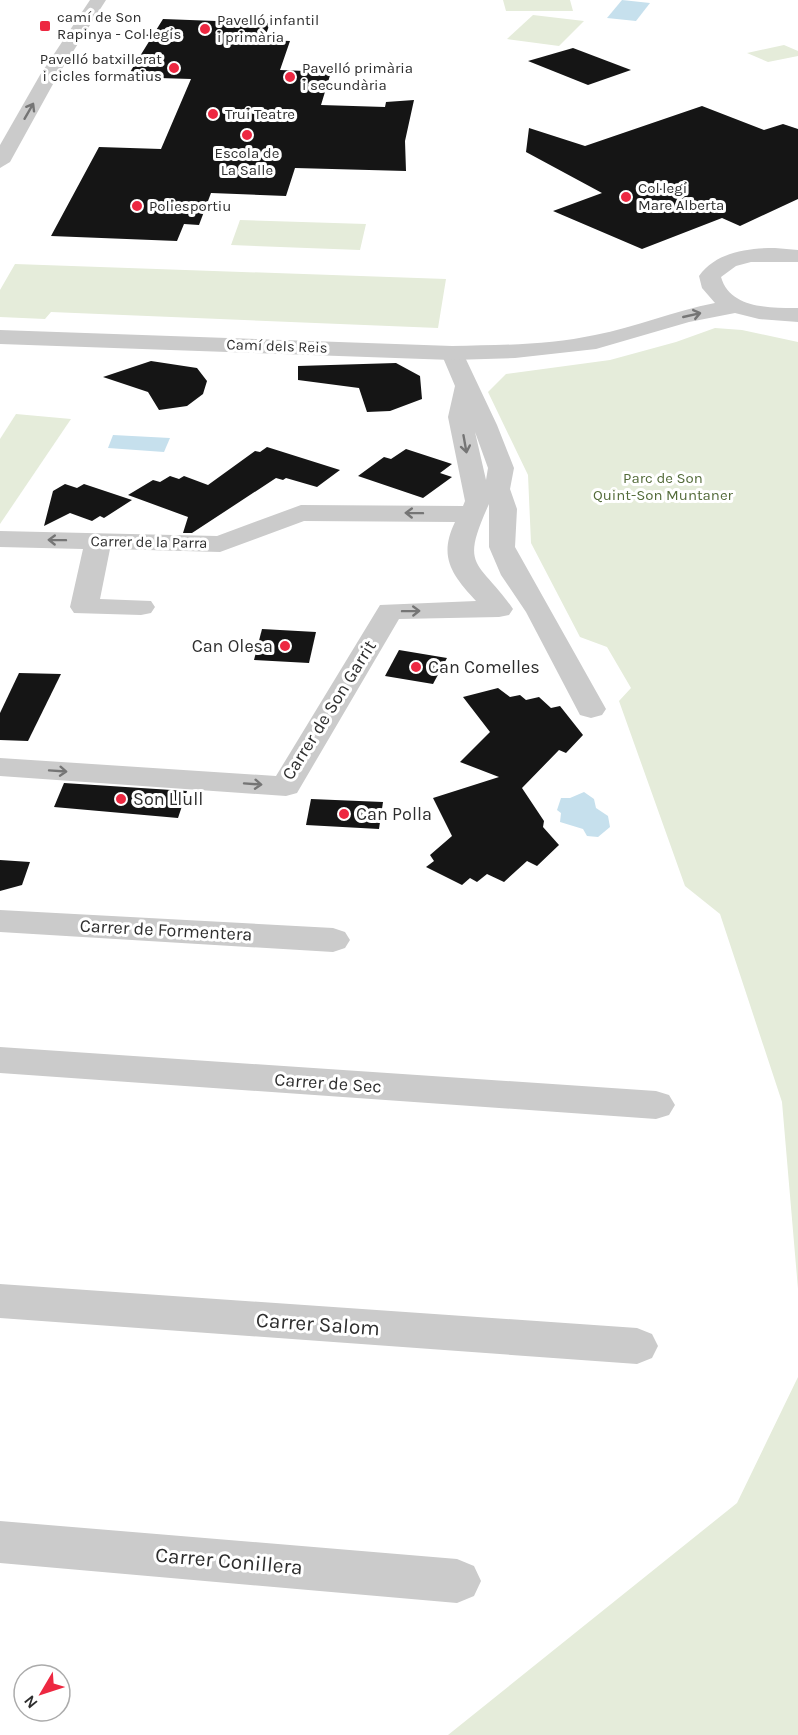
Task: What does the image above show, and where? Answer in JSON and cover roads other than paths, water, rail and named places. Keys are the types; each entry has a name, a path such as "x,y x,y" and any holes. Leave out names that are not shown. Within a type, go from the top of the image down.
{"street":[{"path":"0,162 49,75 98,0"},
{"name":"Camí dels Reis","path":"554,348 637,319 686,293 710,276 718,267 733,259 792,253"},
{"path":"710,276 710,286 720,297 736,306 793,317"},
{"name":"Camí dels Reis","path":"0,337 452,353 554,348 596,342 685,316 736,306"},
{"path":"452,353 485,425 501,468 497,489 504,509 502,547 515,575 540,612 591,709"},
{"path":"467,386 460,417 477,501 473,514"},
{"name":"Carrer de la Parra","path":"0,539 220,544 301,513 473,514"},
{"name":"Carrer de Son Garrit","path":"0,768 286,786 390,611 498,609 473,581 460,558 463,533 473,514"},
{"path":"99,541 84,607 141,607"},
{"name":"Carrer de Formentera","path":"0,921 333,940"},
{"name":"Carrer de Sec","path":"0,1060 656,1105"},
{"name":"Carrer Salom","path":"0,1301 637,1346"},
{"name":"Carrer Conillera","path":"0,1542 457,1581"}],"water":[{"path":"622,0 650,3 636,21 607,18"},
{"path":"113,435 170,438 164,452 108,448"},
{"path":"584,792 594,799 596,808 608,816 610,827 598,837 587,836 583,829 560,822 561,813 557,810 561,798 570,798"}],"place":[{"name":"camí de Son Rapinya - Col·legis","path":"45,26"},
{"name":"Pavelló infantil i primària","path":"205,29"},
{"name":"Pavelló batxillerat i cicles formatius","path":"174,68"},
{"name":"Pavelló primària i secundària","path":"290,77"},
{"name":"Trui Teatre","path":"213,114"},
{"name":"Escola de La Salle","path":"247,135"},
{"name":"Col·legi Mare Alberta","path":"626,197"},
{"name":"Poliesportiu","path":"137,206"},
{"name":"Can Olesa","path":"285,646"},
{"name":"Can Comelles","path":"416,667"},
{"name":"Son Llull","path":"121,799"},
{"name":"Can Polla","path":"344,814"}],"park label":[{"name":"Parc de Son Quint-Son Muntaner","path":"663,486"}]}
